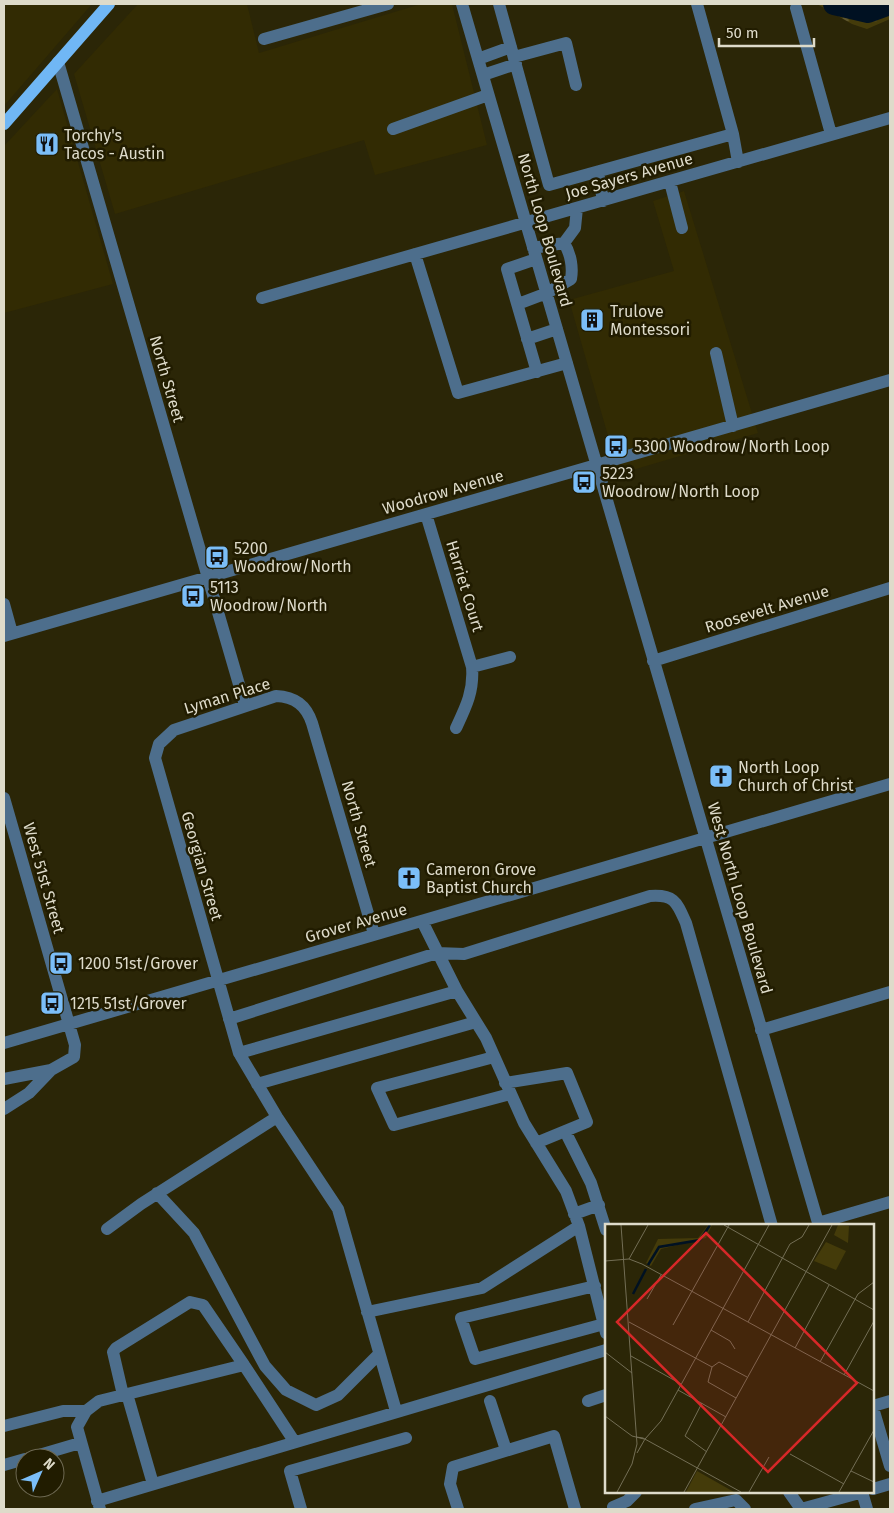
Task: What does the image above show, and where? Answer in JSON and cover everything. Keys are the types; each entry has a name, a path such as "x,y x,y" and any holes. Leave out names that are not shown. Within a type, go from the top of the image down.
{"main road":[{"path":"4,124 109,4"}],"street":[{"path":"264,39 388,4"},
{"name":"North Loop Boulevard","path":"462,4 598,464"},
{"path":"499,4 549,185 733,134"},
{"path":"697,4 733,134 738,162"},
{"path":"796,8 831,134"},
{"path":"478,59 514,56 566,43 576,85"},
{"path":"482,75 514,56"},
{"name":"North Street","path":"58,62 245,705"},
{"path":"393,129 488,95"},
{"name":"Joe Sayers Avenue","path":"262,298 890,118"},
{"path":"598,172 603,201"},
{"path":"670,182 682,228"},
{"path":"537,372 508,269 535,254 564,243 575,228 577,208"},
{"path":"518,304 547,293 571,279 572,271 568,249 564,243"},
{"path":"416,254 458,393 567,363"},
{"path":"527,339 557,329"},
{"path":"716,353 732,426"},
{"name":"Woodrow Avenue","path":"8,635 890,380"},
{"name":"West North Loop Boulevard","path":"598,464 653,661 818,1224"},
{"name":"Harriet Court","path":"426,514 472,667 473,683 471,697 456,728"},
{"name":"Roosevelt Avenue","path":"653,661 890,588"},
{"path":"4,604 8,635"},
{"path":"472,667 510,657"},
{"name":"Lyman Place","path":"155,758 159,744 174,730 276,696 285,696 293,699 305,708 312,723"},
{"name":"North Street","path":"312,723 374,934"},
{"name":"Georgian Street","path":"155,758 240,1053 277,1117 338,1209 396,1410"},
{"name":"Grover Avenue","path":"4,1043 890,784"},
{"name":"West 51st Street","path":"4,798 9,836 75,1045 74,1057 51,1070"},
{"path":"230,1019 437,954 464,954 650,896 665,895 677,903 686,923 771,1224"},
{"path":"422,921 437,954 494,1057 536,1143 566,1191 579,1226 595,1286 605,1328 475,1359 462,1318 595,1286"},
{"path":"240,1053 457,991"},
{"path":"761,1030 890,992"},
{"path":"257,1084 476,1022"},
{"path":"494,1057 377,1088 394,1125 508,1088 567,1073 587,1122 536,1143"},
{"path":"4,1079 51,1070"},
{"path":"4,1109 29,1093 51,1070"},
{"path":"107,1229 157,1193 277,1117"},
{"path":"565,1131 590,1182 605,1226"},
{"path":"157,1193 194,1233 265,1366 286,1390 316,1405 338,1395 379,1354"},
{"path":"818,1224 890,1202"},
{"path":"574,1214 599,1205"},
{"path":"367,1312 482,1288 579,1226"},
{"path":"153,1484 113,1352 116,1348 190,1302 202,1305 294,1441"},
{"path":"244,1365 99,1401 86,1410 77,1427 99,1505 153,1484 396,1410 605,1350"},
{"path":"588,1401 605,1395"},
{"path":"490,1401 506,1450"},
{"path":"874,1407 890,1401"},
{"path":"4,1426 63,1411 86,1410"},
{"path":"874,1410 890,1466"},
{"path":"458,1509 450,1484 453,1467 554,1436 575,1509"},
{"path":"301,1509 290,1471 406,1438"},
{"path":"63,1448 80,1443"},
{"path":"874,1489 890,1484"},
{"path":"613,1507 627,1501 635,1493"},
{"path":"790,1493 801,1509 858,1493"},
{"path":"862,1493 867,1509"},
{"path":"694,1509 736,1500 745,1509"}],"shaded area":[{"path":"4,4 92,4 4,106"},
{"path":"138,4 247,4 259,53 421,4 452,4 487,145 375,175 364,140 115,214 74,74"},
{"path":"57,89 113,284 4,313 4,146"},
{"path":"684,191 758,433 619,474 569,300 674,271 653,201"}],"green space":[{"path":"817,4 890,4 890,19 867,29 852,24"}],"waterway":[{"path":"834,4 868,12 890,4"}],"place":[{"name":"Torchy's Tacos - Austin","path":"47,144"},
{"name":"Trulove Montessori","path":"592,320"},
{"name":"5300 Woodrow/North Loop","path":"616,446"},
{"name":"5223 Woodrow/North Loop","path":"584,482"},
{"name":"5200 Woodrow/North","path":"217,557"},
{"name":"5113 Woodrow/North","path":"193,596"},
{"name":"North Loop Church of Christ","path":"721,776"},
{"name":"Cameron Grove Baptist Church","path":"409,878"},
{"name":"1200 51st/Grover","path":"61,963"},
{"name":"1215 51st/Grover","path":"52,1003"}]}
